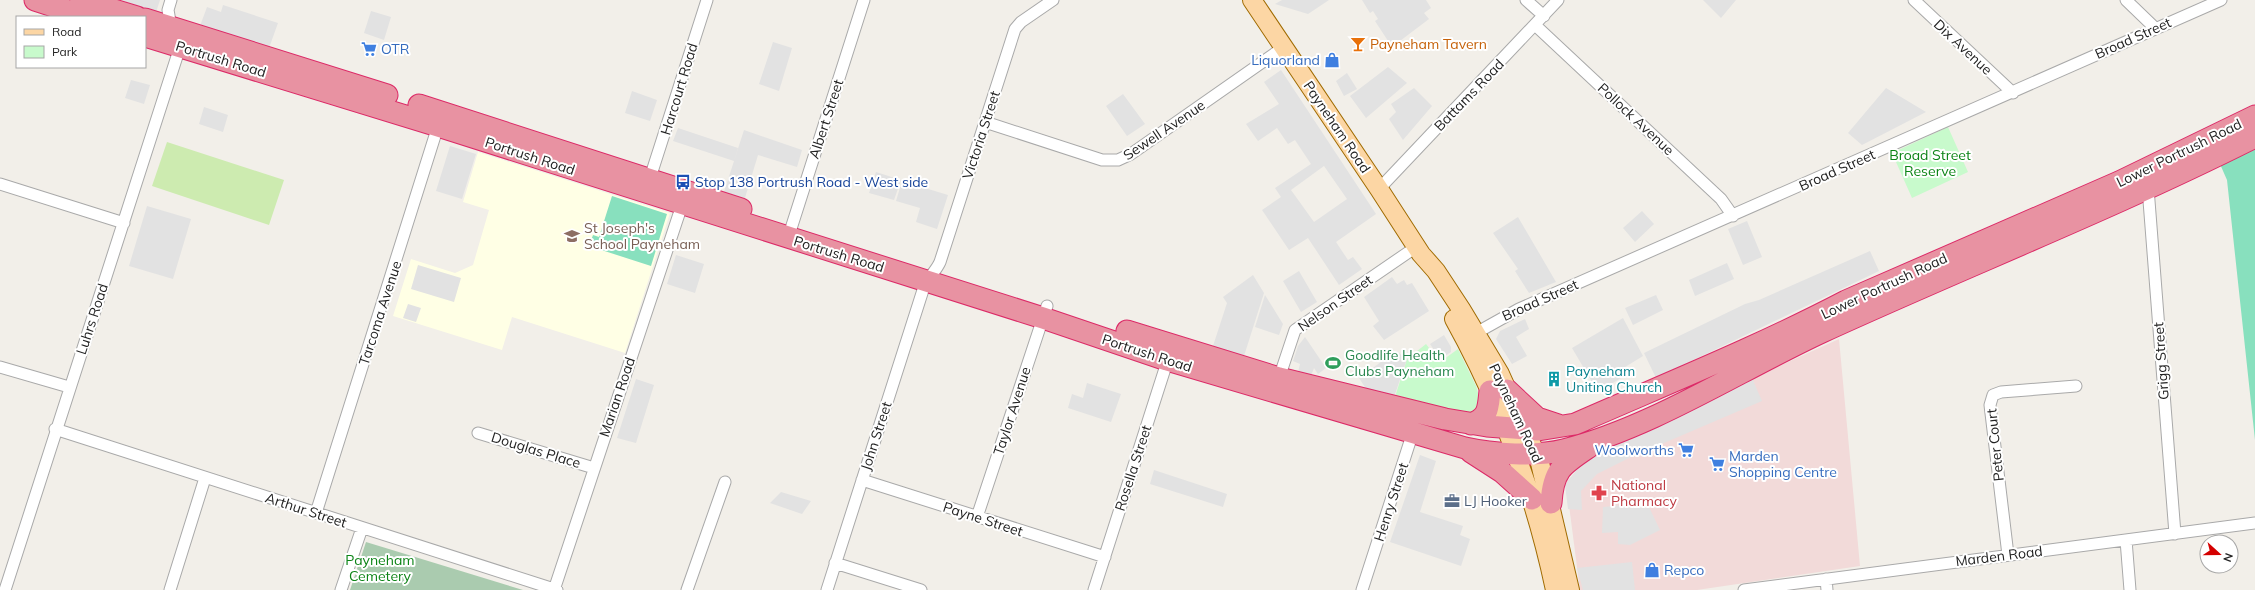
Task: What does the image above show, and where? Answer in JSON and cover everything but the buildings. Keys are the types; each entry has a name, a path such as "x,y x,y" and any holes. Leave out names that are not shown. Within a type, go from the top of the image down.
{"highway":[{"path":"35,0 84,16"},
{"name":"Portrush Road","path":"81,0 144,16"},
{"name":"Portrush Road","path":"146,16 682,205 790,232 1170,353 1416,423 1471,424 1516,428"},
{"path":"156,19 180,47 214,40"},
{"name":"Portrush Road","path":"180,47 650,178 790,232"},
{"name":"Lower Portrush Road","path":"1516,428 1538,430 1574,424 1698,372 1791,329 1846,301 2119,182 2255,116"},
{"name":"Lower Portrush Road","path":"1527,453 1563,450 1607,435 1677,406 1826,331 2148,188 2255,137"},
{"path":"2119,182 2148,188 2164,161"},
{"path":"1791,329 1809,327 1826,331 1832,318 1846,301"},
{"name":"Portrush Road","path":"1170,353 1279,378 1416,423 1465,448 1493,453 1527,453"},
{"path":"1471,424 1485,416 1499,391 1537,418 1565,426"},
{"path":"1465,448 1502,472 1541,501 1558,473 1579,454 1607,435"}],"main road":[{"name":"Payneham Road","path":"1252,0 1379,189 1418,251 1430,279 1465,340 1499,391"},
{"name":"Payneham Road","path":"1418,251 1436,271 1476,333 1499,391 1527,453 1570,590"},
{"name":"Payneham Road","path":"1541,501 1555,590"}],"street":[{"name":"Harcourt Road","path":"650,178 707,0"},
{"name":"Albert Street","path":"790,232 864,0"},
{"name":"Victoria Street","path":"931,276 985,122 1015,29 1021,22 1052,0"},
{"path":"1526,0 1544,16"},
{"name":"Battams Road","path":"1379,189 1558,0"},
{"name":"Dix Avenue","path":"1914,0 2013,93"},
{"path":"2126,0 2155,28"},
{"name":"Broad Street","path":"1476,333 1519,309 2013,93 2155,28 2221,0"},
{"name":"Pollock Avenue","path":"1535,26 1721,199 1733,216"},
{"name":"Luhrs Road","path":"5,590 55,429 124,223 180,47"},
{"name":"Sewell Avenue","path":"985,122 1102,160 1118,160 1131,154 1284,47"},
{"name":"Tarcoma Avenue","path":"316,513 441,119"},
{"path":"0,184 124,223"},
{"name":"Grigg Street","path":"2148,188 2175,534"},
{"name":"Marian Road","path":"555,590 682,205"},
{"name":"Nelson Street","path":"1279,378 1295,330 1418,251"},
{"name":"John Street","path":"827,590 862,480 931,276"},
{"name":"Taylor Avenue","path":"977,516 1045,312"},
{"name":"Rosella Street","path":"1094,590 1170,353"},
{"path":"0,367 69,387"},
{"name":"Peter Court","path":"2008,555 1990,405 1993,395 2001,392 2076,386"},
{"name":"Henry Street","path":"1362,590 1416,423"},
{"name":"Arthur Street","path":"55,429 555,590"},
{"name":"Douglas Place","path":"478,433 594,468"},
{"path":"170,590 205,478"},
{"name":"Payne Street","path":"862,480 1105,557"},
{"path":"687,590 725,482"},
{"name":"Marden Road","path":"1744,590 1826,585 2008,555 2255,523"},
{"path":"341,590 362,528"},
{"path":"2126,540 2130,590"},
{"path":"835,563 922,590"}],"shaded area":[{"path":"121,0 160,0 156,12"},
{"path":"1282,0 1329,0 1308,14 1275,4"},
{"path":"1362,0 1426,0 1431,8 1424,13 1429,19 1392,47 1375,21 1378,19 1373,11 1370,13"},
{"path":"1703,0 1736,0 1721,18"},
{"path":"223,5 278,23 269,48 200,26 207,7 221,12"},
{"path":"371,11 391,17 384,40 364,33"},
{"path":"773,42 792,48 779,91 759,84"},
{"path":"1388,67 1407,83 1366,118 1350,96"},
{"path":"1281,70 1376,214 1336,242 1348,260 1353,257 1362,269 1339,285 1308,238 1289,250 1262,210 1281,197 1275,188 1311,164 1295,140 1288,144 1277,128 1258,141 1246,124 1279,104 1264,82","holes":["1324,166 1347,199 1314,222 1291,190"]},
{"path":"1347,73 1357,89 1344,96 1336,81"},
{"path":"131,80 150,85 144,104 125,98"},
{"path":"1414,88 1432,106 1403,140 1389,119 1396,112 1391,104"},
{"path":"1886,88 1926,112 1862,145 1848,133"},
{"path":"632,91 657,100 650,121 625,113"},
{"path":"1123,94 1145,124 1127,136 1106,106"},
{"path":"204,107 228,115 223,132 199,124"},
{"path":"678,128 738,148 734,161 673,141"},
{"path":"744,130 802,150 797,167 758,155 745,198 724,192"},
{"path":"450,146 476,154 462,199 436,191"},
{"name":"St Joseph's School Payneham","path":"478,152 670,213 625,353 512,317 502,350 393,316 411,259 455,273 473,265 489,210 463,202"},
{"path":"876,172 901,180 894,200 869,193"},
{"path":"902,181 948,195 937,229 916,222 920,208 896,201"},
{"path":"147,206 191,219 173,279 129,266"},
{"path":"1642,211 1654,224 1635,242 1623,228"},
{"path":"1518,217 1556,282 1529,293 1515,271 1518,269 1493,233"},
{"path":"1747,221 1762,257 1743,265 1728,229"},
{"path":"1870,251 1879,271 1656,378 1644,353 1745,304 1759,300"},
{"path":"676,255 704,264 695,293 667,284"},
{"path":"1727,263 1734,279 1695,296 1689,280"},
{"path":"418,265 461,278 454,302 411,289"},
{"path":"1299,271 1317,302 1301,312 1283,281"},
{"path":"1253,275 1264,293 1244,356 1213,346 1227,303 1223,297"},
{"path":"1392,277 1397,284 1404,280 1407,285 1412,283 1429,311 1384,340 1373,326 1379,321 1364,297"},
{"path":"1265,295 1283,324 1279,335 1255,327"},
{"path":"1656,295 1663,310 1633,325 1625,308"},
{"path":"408,304 421,308 416,322 403,318"},
{"path":"1623,318 1643,356 1617,372 1621,378 1598,392 1572,348"},
{"path":"1525,319 1529,329 1516,337 1527,356 1512,364 1496,339 1500,331"},
{"path":"1444,335 1451,347 1451,352 1440,359 1430,344"},
{"path":"1305,337 1326,368 1318,374 1314,368 1311,376 1298,372 1300,364 1293,361 1298,346"},
{"name":"Marden Shopping Centre","path":"1839,339 1860,566 1697,590 1580,590 1566,482 1602,446"},
{"path":"1396,351 1407,359 1393,400 1368,392 1359,378"},
{"path":"1752,378 1762,401 1629,458 1597,474 1581,491 1582,510 1568,509 1565,485 1579,467 1602,448"},
{"path":"636,379 654,385 636,443 617,438"},
{"path":"1087,383 1121,394 1111,422 1068,408 1072,394 1083,398"},
{"path":"1420,455 1436,461 1420,512 1463,526 1460,535 1470,539 1461,566 1390,542"},
{"path":"1154,470 1227,494 1223,507 1150,484"},
{"path":"781,492 811,501 802,514 770,503"},
{"path":"1647,503 1660,530 1630,545 1618,544 1618,532 1602,533 1603,507"},
{"path":"1632,562 1635,590 1583,590 1577,568"}],"green space":[{"name":"Broad Street Reserve","path":"1948,127 1968,172 1912,198 1892,153"},
{"path":"2255,137 2255,440 2227,180 2216,155"},
{"path":"167,142 284,180 269,225 152,186"},
{"path":"612,196 667,214 651,266 589,246 593,235 599,237"},
{"path":"1426,344 1440,362 1458,349 1476,386 1481,403 1471,418 1394,400 1407,359"},
{"name":"Payneham Cemetery","path":"366,542 523,590 350,590"}],"place":[{"name":"Payneham Tavern","path":"1358,44"},
{"name":"OTR","path":"369,49"},
{"name":"Liquorland","path":"1332,60"},
{"name":"Stop 138 Portrush Road - West side","path":"683,182"},
{"name":"St Joseph's School Payneham","path":"572,236"},
{"name":"Goodlife Health Clubs Payneham","path":"1333,363"},
{"name":"Payneham Uniting Church","path":"1554,379"},
{"name":"Woolworths","path":"1686,450"},
{"name":"Marden Shopping Centre","path":"1717,464"},
{"name":"National Pharmacy","path":"1599,493"},
{"name":"LJ Hooker","path":"1452,501"},
{"name":"Repco","path":"1652,570"}]}
